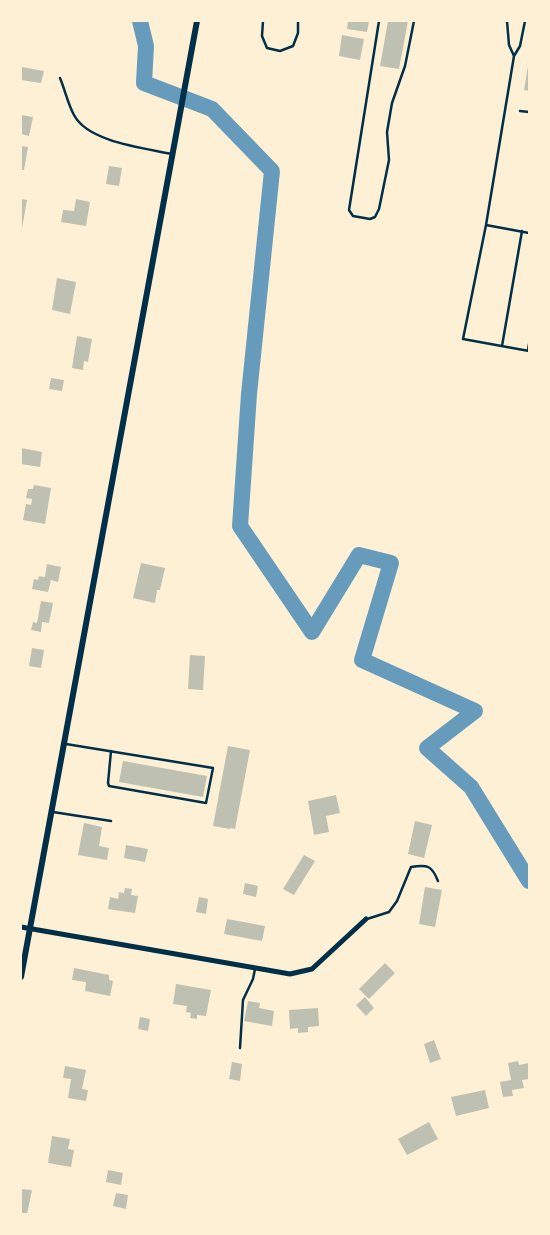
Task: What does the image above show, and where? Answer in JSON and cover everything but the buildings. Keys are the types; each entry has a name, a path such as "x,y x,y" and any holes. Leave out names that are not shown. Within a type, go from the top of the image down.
{"street":[{"path":"21,977 197,21"},
{"path":"21,927 290,974 312,969 366,919"}],"lane":[{"path":"263,21 262,36 267,48 280,51 293,46 298,33 298,21"},
{"path":"379,21 349,210 353,216 370,219 374,217 379,209 389,160 387,132 392,103 405,66 414,21"},
{"path":"507,21 509,45 514,56"},
{"path":"525,21 520,46 514,56 486,225 463,339 528,350 529,344"},
{"path":"60,78 74,115 82,126 95,135 173,154"},
{"path":"520,110 529,112"},
{"path":"486,225 529,233"},
{"path":"502,346 522,232"},
{"path":"64,744 111,751 213,768 206,803 109,786 111,751"},
{"path":"52,812 110,821"},
{"path":"366,919 389,912 397,901 411,867 424,865 434,870 438,882"},
{"path":"240,1048 243,1000 254,979 255,968"}],"waterway":[{"path":"140,21 146,46 144,83 212,109 272,171 249,394 240,526 312,632 359,555 391,563 362,660 475,711 427,748 471,787 529,881"}]}
